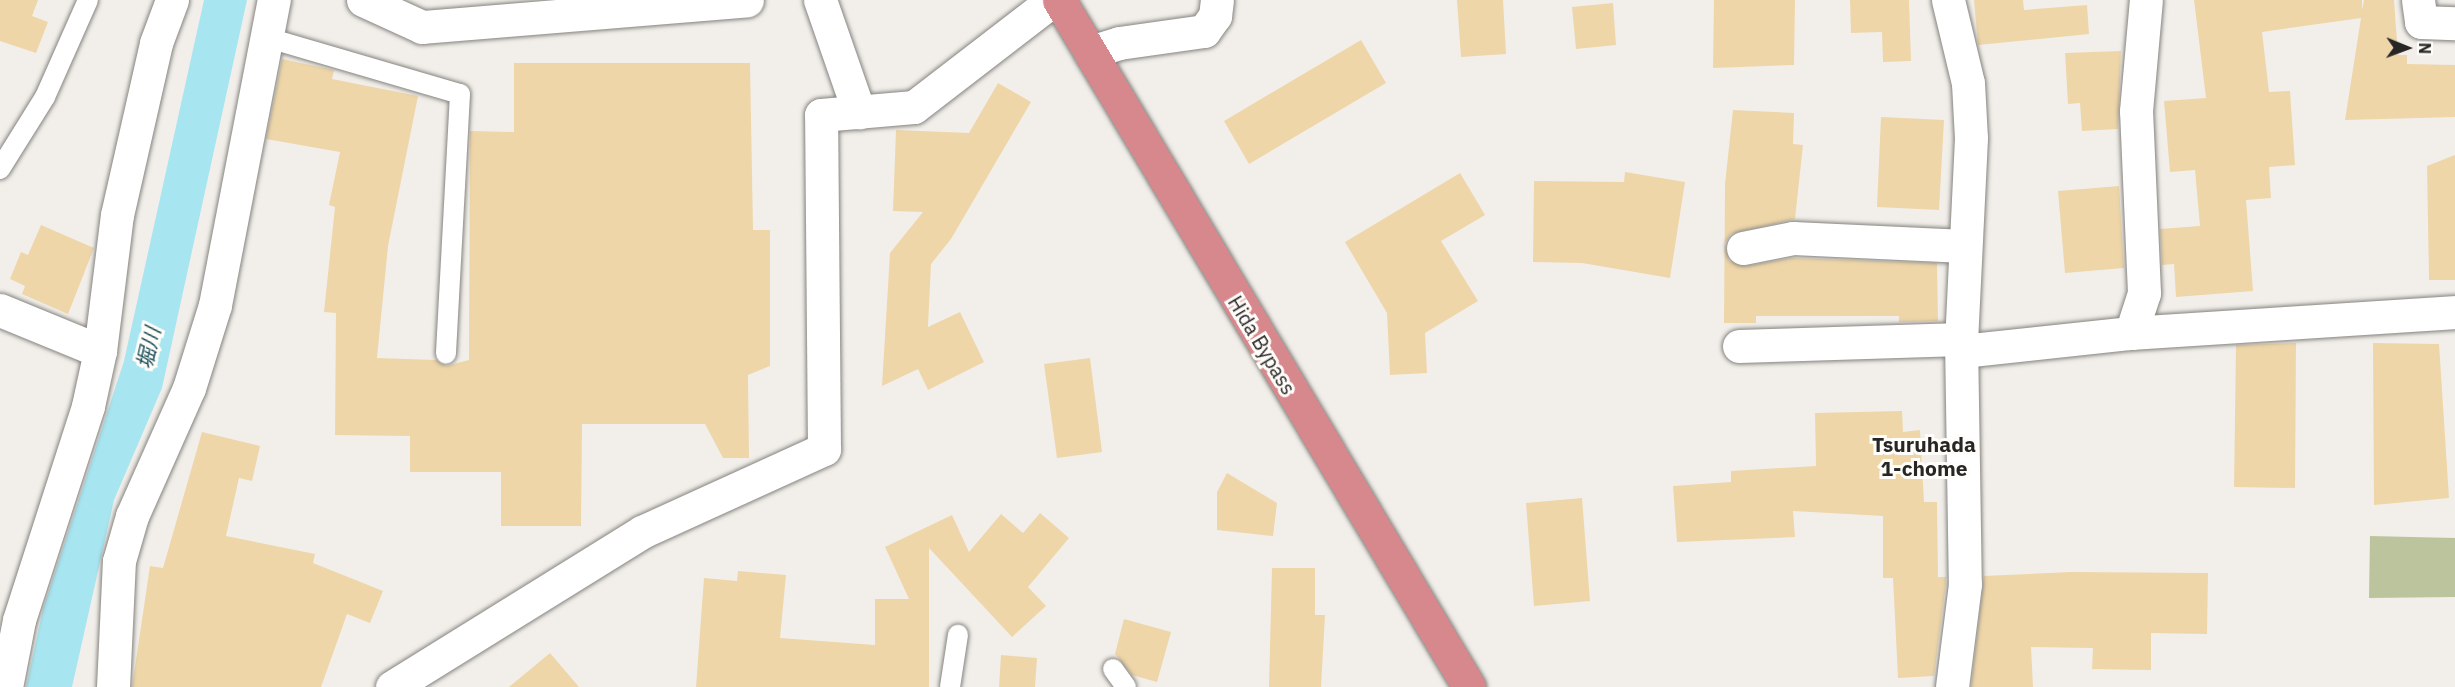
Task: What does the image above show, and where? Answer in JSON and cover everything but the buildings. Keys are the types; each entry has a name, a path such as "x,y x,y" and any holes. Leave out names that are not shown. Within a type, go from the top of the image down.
{"highway":[{"name":"Hida Bypass","path":"1059,0 1469,687"}],"street":[{"path":"6,687 19,620 88,406 100,351 117,215 156,43 172,0"},
{"path":"113,687 119,561 132,516 189,388 215,305 265,37 274,0"},
{"path":"363,0 422,27 747,0"},
{"path":"820,0 859,112"},
{"path":"392,687 642,532 824,449 820,115 914,107 1053,0"},
{"path":"1090,52 1119,43 1204,31 1215,16 1217,0"},
{"path":"1948,0 1968,83 1971,138 1961,345 1965,584 1952,687"},
{"path":"2131,333 2144,293 2136,111 2146,0"},
{"path":"2418,0 2421,22 2455,23"},
{"path":"1743,248 1793,238 1965,246"},
{"path":"0,310 100,351"},
{"path":"1739,346 1961,345 2455,312"}],"lane":[{"path":"0,169 45,97 88,0"},
{"path":"265,37 460,94 446,354"},
{"path":"950,687 958,635"},
{"path":"1113,669 1126,687"}],"green space":[{"path":"2370,536 2455,538 2455,597 2369,598"}],"water":[{"name":"堀川","path":"204,0 247,0 162,388 114,500 72,687 26,687 43,609 124,361"}],"district":[{"name":"Tsuruhada 1-chome","path":"1924,456"}]}
